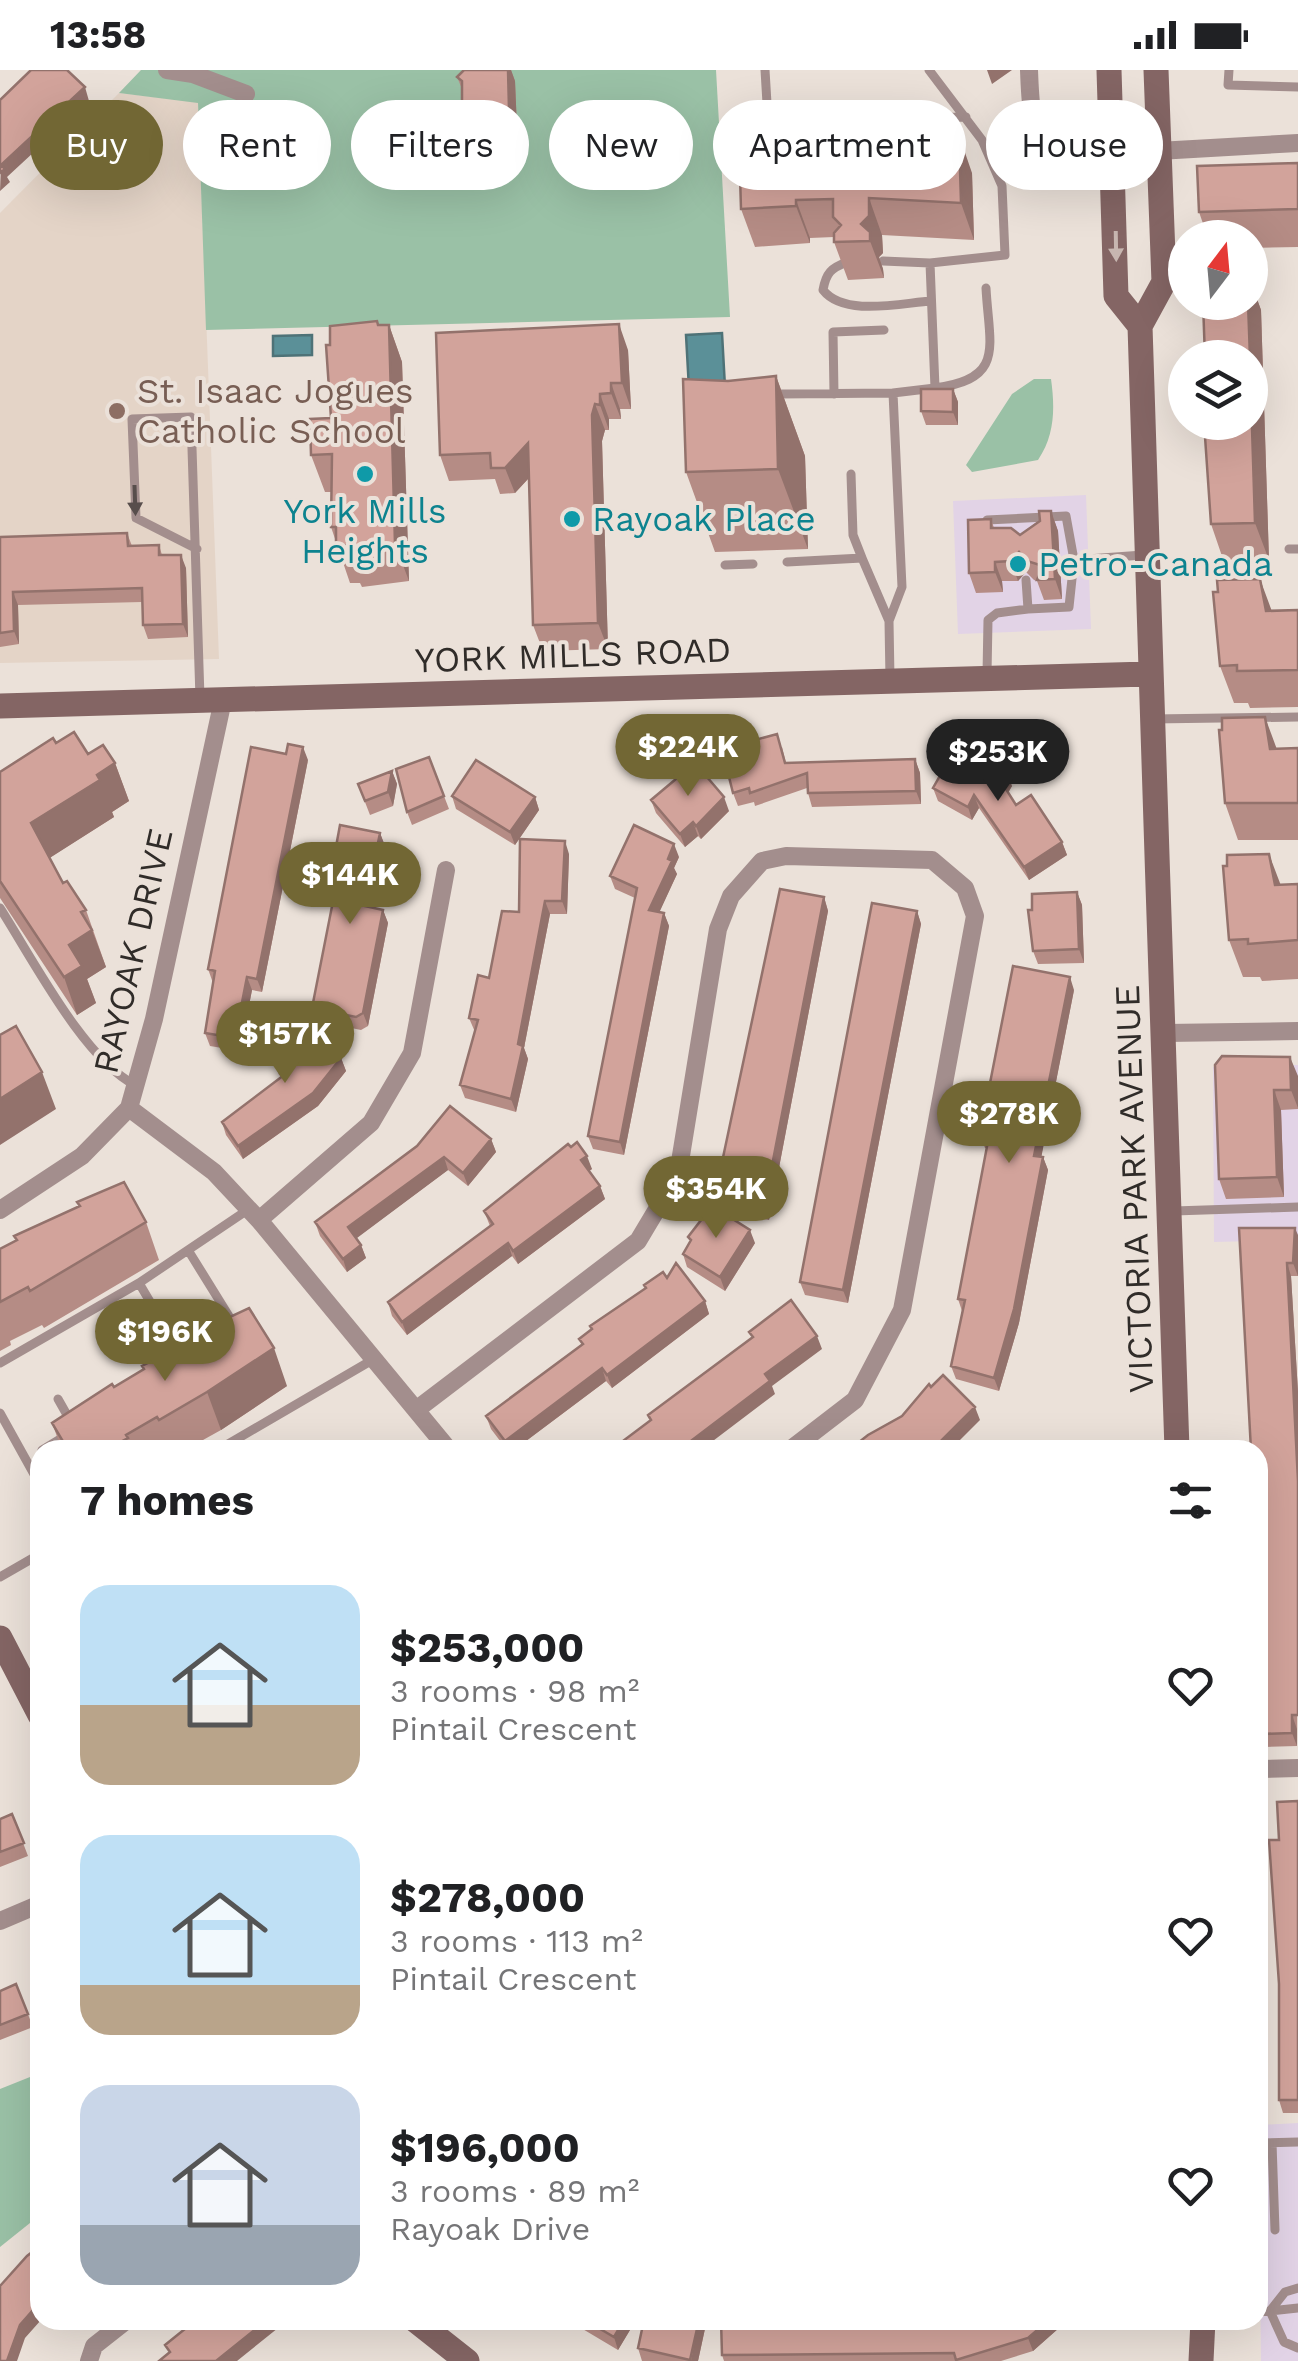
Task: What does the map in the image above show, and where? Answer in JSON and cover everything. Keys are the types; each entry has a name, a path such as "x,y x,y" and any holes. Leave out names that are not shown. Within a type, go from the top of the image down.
{"main road":[{"name":"VICTORIA PARK AVENUE","path":"1109,70 1111,100"},
{"path":"1156,70 1157,100"},
{"name":"VICTORIA PARK AVENUE","path":"1114,190 1116,296 1140,326 1148,674 1166,1033 1177,1440"},
{"path":"1140,326 1164,282 1160,190"},
{"name":"YORK MILLS ROAD","path":"0,706 1148,674"},
{"path":"1,1644 30,1697"},
{"path":"428,2330 467,2361"},
{"path":"1204,2330 1205,2358"}],"street":[{"path":"167,70 193,74 246,94"},
{"path":"1029,70 1031,100"},
{"path":"1163,151 1298,143"},
{"name":"RAYOAK DRIVE","path":"212,700 154,1019 129,1108 214,1172 254,1215 416,1410 431,1440"},
{"path":"416,1410 638,1241 678,1174 718,929 731,896 762,860 786,856 932,860 965,888 975,916 902,1310 855,1400 803,1440"},
{"path":"254,1215 371,1123 412,1053 446,870"},
{"path":"1166,1033 1298,1031"},
{"path":"0,1210 82,1156 129,1108"},
{"path":"1268,1769 1298,1768"},
{"path":"0,1921 30,1908"},
{"path":"89,2361 94,2346 114,2330"}],"lane":[{"path":"764,70 766,100"},
{"path":"929,70 953,100"},
{"path":"1228,70 1228,85 1298,87"},
{"path":"883,262 930,264 1005,255 1002,186 982,140 966,117"},
{"path":"847,262 832,268 825,278 823,290 831,300 849,306 931,302"},
{"path":"930,264 935,388"},
{"path":"766,417 768,405 779,394 893,393 967,384 982,372 990,355 986,288"},
{"path":"834,394 833,332 884,330"},
{"path":"890,681 889,621 902,587 893,393"},
{"path":"196,549 136,518 132,419 191,417 196,549 212,700"},
{"path":"852,474 853,535 889,621"},
{"path":"987,520 1066,516 1073,534 1074,560 1067,586 1069,607 997,612 988,620 987,679"},
{"path":"1025,519 1026,536"},
{"path":"1059,535 1073,534"},
{"path":"1074,560 1146,555"},
{"path":"787,562 862,558"},
{"path":"725,565 753,564"},
{"path":"1028,609 1026,586 1043,589"},
{"path":"1150,720 1298,717"},
{"path":"0,908 58,1001 100,1058 117,1076 136,1085"},
{"path":"1171,1211 1298,1207"},
{"path":"0,1363 254,1215"},
{"path":"188,1250 232,1322"},
{"path":"139,1283 183,1358"},
{"path":"235,1440 374,1359"},
{"path":"58,1398 75,1430 59,1440"},
{"path":"0,1413 30,1467"},
{"path":"26,1460 30,1458"},
{"path":"0,1577 30,1560"},
{"path":"1268,2143 1298,2142"},
{"path":"1272,2143 1274,2230"},
{"path":"1270,2311 1285,2292 1298,2288"},
{"path":"1270,2311 1298,2308"},
{"path":"1270,2311 1284,2342 1298,2348"}],"shaded area":[{"name":"St. Isaac Jogues Catholic School","path":"119,93 183,100 183,190 201,190 219,659 0,663 0,213 30,183 30,190 163,190 163,100 112,100"},
{"path":"1086,495 1091,629 958,634 953,501"},
{"path":"1298,1065 1298,1240 1214,1242 1213,1067"},
{"path":"1298,2123 1298,2361 1261,2361 1261,2330 1268,2330 1268,2124"}],"green space":[{"path":"141,70 716,70 713,190 723,190 730,317 206,330 201,190 331,190 331,100 183,101 119,93"},
{"path":"1034,379 1051,379 1053,400 1051,431 1038,460 972,472 966,465 1012,394"},
{"path":"30,2077 30,2223 0,2247 0,2089"}],"water":[{"path":"722,333 726,405 690,407 686,335"},
{"path":"312,335 312,355 273,356 273,336"}],"building":[{"path":"31,70 67,70 85,87 71,100 30,100 30,138 1,165 5,169 0,173 0,100"},
{"path":"464,70 508,70 509,100 462,100 462,81 457,77"},
{"path":"1298,163 1298,209 1199,212 1197,166"},
{"path":"740,190 961,190 961,203 869,198 869,216 861,224 870,232 870,241 834,242 834,233 841,225 833,217 833,199 796,200 796,206 741,209"},
{"path":"1204,320 1249,320 1249,340 1204,340"},
{"name":"York Mills Heights","path":"377,321 378,325 389,325 395,544 348,550 348,545 336,546 336,527 331,527 332,454 311,455 310,419 331,418 326,345 330,345 330,326"},
{"name":"Rayoak Place","path":"619,324 622,383 611,383 611,393 600,394 600,405 595,404 592,415 598,623 533,625 528,443 505,468 491,468 490,453 440,455 436,333"},
{"path":"776,376 778,469 686,472 683,379 728,381"},
{"path":"921,389 953,389 953,412 921,411"},
{"path":"1205,440 1252,440 1255,523 1211,524"},
{"path":"1039,511 1051,511 1055,579 1037,580 1043,566 1027,561 1019,552 1011,561 995,562 995,572 969,573 968,520 991,519 991,528 1011,528 1020,535 1040,521"},
{"path":"127,533 128,546 159,545 159,555 181,555 183,624 143,625 142,588 13,592 14,631 0,633 0,537"},
{"path":"1260,579 1266,611 1298,610 1298,670 1237,671 1237,665 1220,666 1213,592 1218,592 1217,580"},
{"path":"1265,717 1270,749 1298,748 1298,803 1225,803 1219,730 1222,718"},
{"path":"74,732 88,754 103,745 115,763 97,775 100,780 31,823 63,883 67,881 86,910 81,912 92,930 69,945 82,966 64,977 0,881 0,772 53,738 56,743"},
{"path":"777,734 785,763 915,759 916,791 808,793 807,773 750,793 749,788 733,793 722,749"},
{"path":"288,744 303,747 257,979 247,977 235,1038 205,1033 215,971 208,969 251,747 286,754"},
{"path":"958,744 1007,772 1002,783 1016,805 1031,795 1062,842 1024,867 974,795 968,807 933,788"},
{"path":"429,757 444,796 407,812 396,769"},
{"path":"476,760 535,797 510,832 452,796"},
{"path":"695,763 724,797 696,826 693,822 680,834 651,800"},
{"path":"392,771 388,792 365,801 358,784"},
{"path":"340,825 380,833 365,906 383,910 363,1013 356,1017 312,1008 337,881 330,879"},
{"path":"634,825 674,844 668,859 672,861 649,910 664,913 620,1142 588,1136 637,888 610,876"},
{"path":"520,839 565,841 562,901 545,901 511,1099 460,1085 478,1020 469,1018 478,975 489,978 502,911 519,912"},
{"path":"1269,854 1275,885 1298,884 1298,940 1248,944 1248,939 1229,940 1223,866 1227,866 1227,855"},
{"path":"780,889 824,897 764,1207 718,1198 727,1183 718,1181"},
{"path":"1077,892 1079,949 1033,951 1028,910 1032,910 1032,894"},
{"path":"872,903 917,911 843,1290 800,1282"},
{"path":"1013,966 1070,977 1034,1156 1043,1157 1014,1309 994,1378 951,1366 965,1300 958,1299 989,1136 980,1134"},
{"path":"16,1026 42,1072 0,1099 0,1035"},
{"path":"302,1027 341,1058 313,1093 238,1146 222,1122 288,1072 274,1062"},
{"path":"1222,1056 1290,1057 1291,1090 1274,1090 1277,1177 1219,1179 1215,1065"},
{"path":"450,1106 491,1139 463,1173 444,1157 348,1227 361,1245 343,1259 315,1222 417,1146"},
{"path":"577,1142 587,1156 581,1160 600,1186 513,1251 508,1243 402,1322 388,1302 493,1224 484,1211 568,1144 571,1147"},
{"path":"124,1182 146,1222 30,1291 28,1287 0,1302 0,1249 17,1240 14,1236"},
{"path":"712,1206 750,1230 720,1277 683,1254 691,1240 688,1237"},
{"path":"1239,1228 1295,1228 1293,1263 1287,1263 1298,1481 1298,1715 1292,1715 1292,1733 1268,1734 1268,1440 1250,1440"},
{"path":"676,1263 705,1301 607,1375 602,1368 504,1440 486,1416 583,1344 579,1339 592,1329 590,1326 663,1272 667,1278"},
{"path":"791,1300 817,1336 765,1374 770,1381 692,1440 624,1440 651,1420 648,1415 753,1337 749,1332"},
{"path":"249,1308 274,1348 207,1392 126,1435 124,1440 62,1440 52,1423 112,1384 114,1387 144,1369 142,1366 206,1333 204,1329"},
{"path":"943,1375 975,1407 942,1440 862,1440 902,1416 929,1384 931,1387"},
{"path":"1298,1801 1298,2100 1279,2100 1279,1984 1269,1840 1279,1840 1277,1802"},
{"path":"12,1814 24,1843 0,1852 0,1819"},
{"path":"16,1984 28,2014 0,2025 0,1991"},
{"path":"30,2254 30,2314 20,2325 7,2361 0,2361 0,2286"},
{"path":"184,2330 255,2330 216,2361 159,2361 170,2352 165,2345"},
{"path":"642,2330 697,2330 690,2360 638,2348"},
{"path":"721,2330 1037,2330 1028,2338 956,2360 954,2353 722,2355"}],"place":[{"name":"St. Isaac Jogues Catholic School","path":"117,411"},
{"name":"York Mills Heights","path":"365,474"},
{"name":"Rayoak Place","path":"572,519"},
{"name":"Petro-Canada","path":"1018,564"}]}
